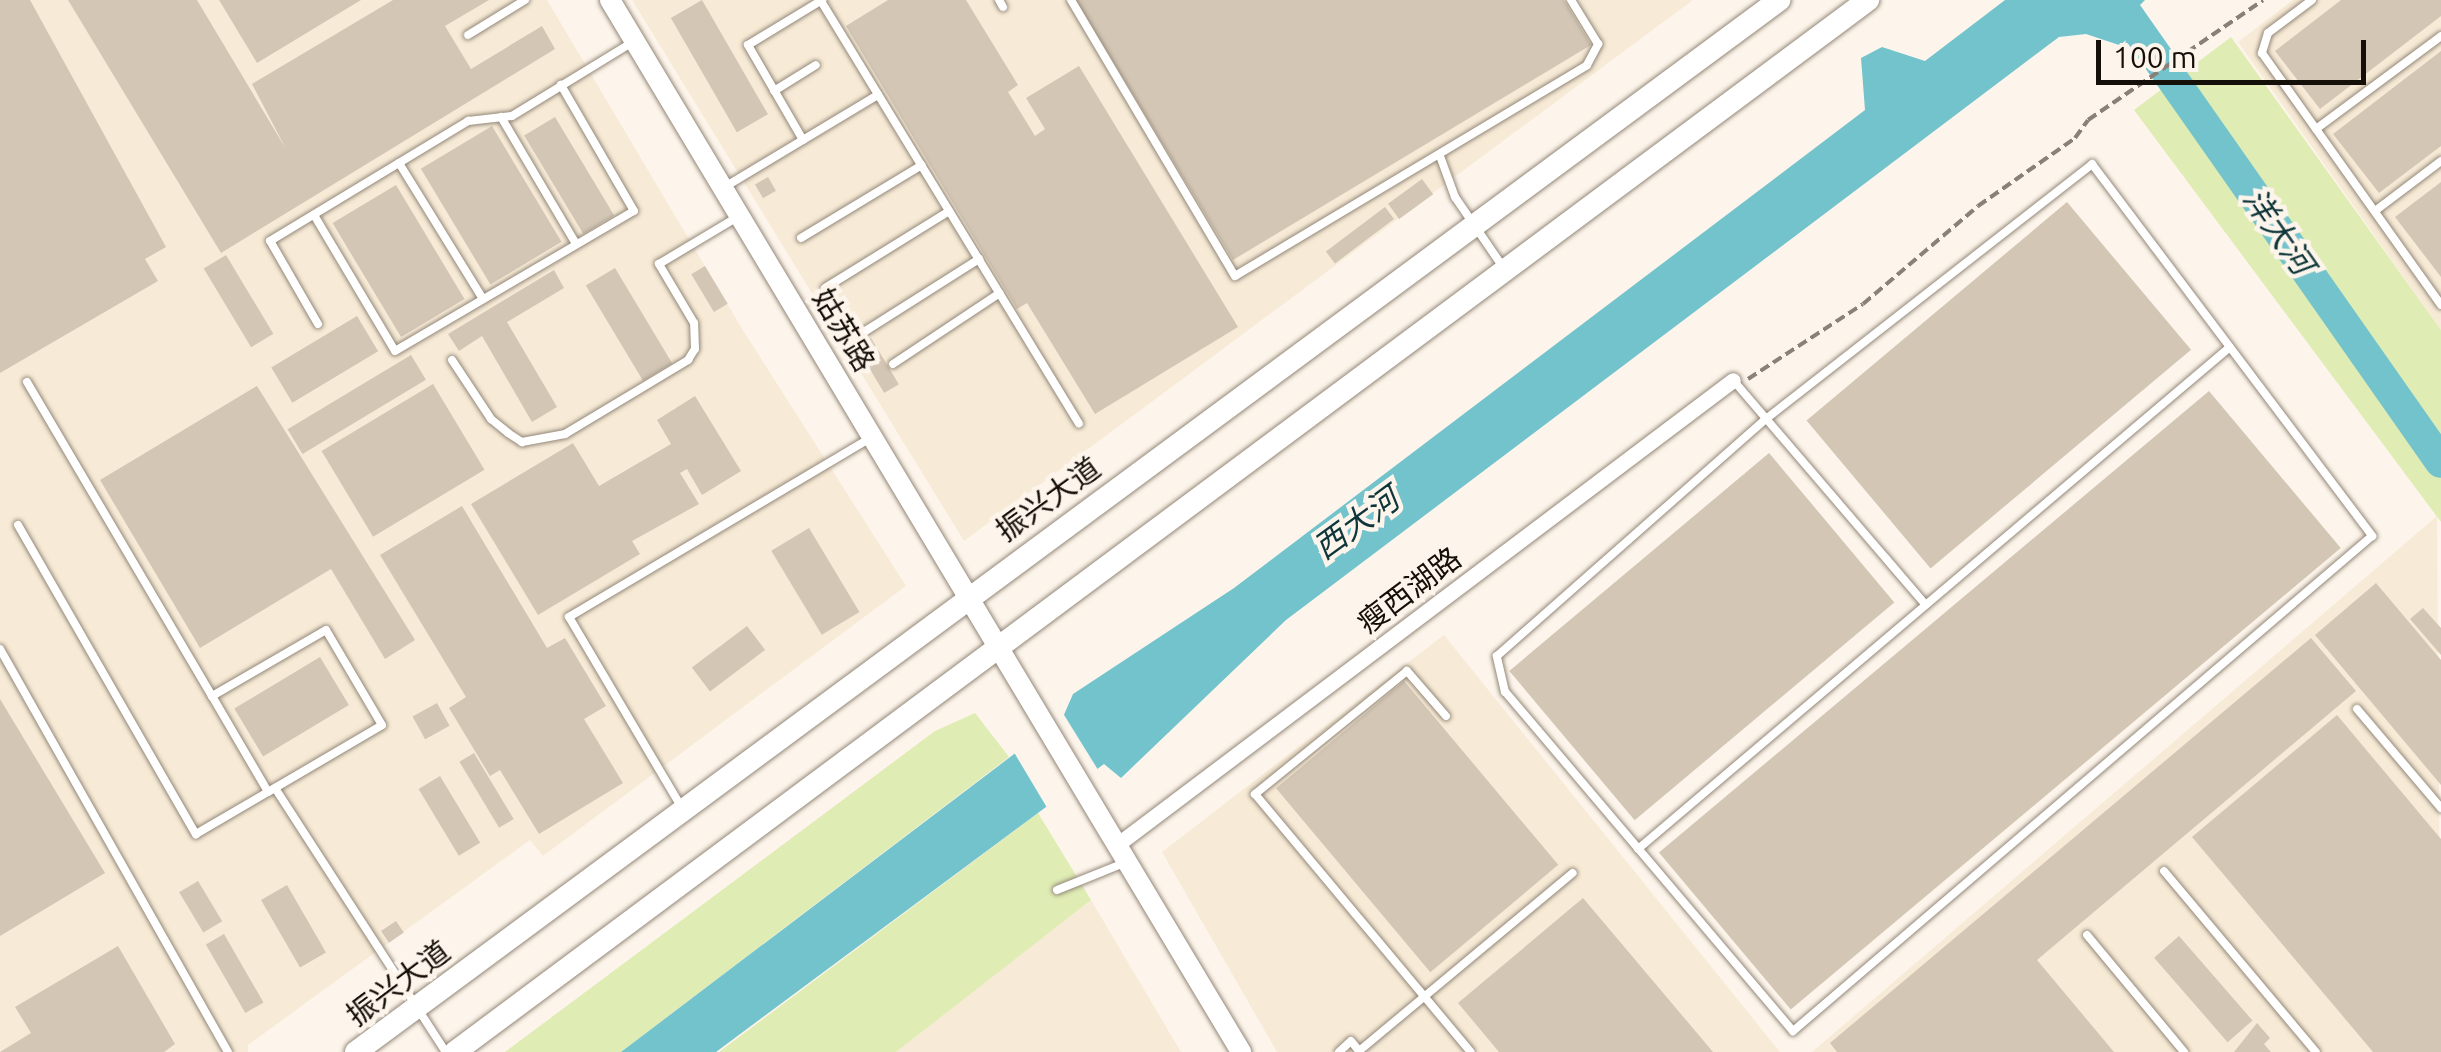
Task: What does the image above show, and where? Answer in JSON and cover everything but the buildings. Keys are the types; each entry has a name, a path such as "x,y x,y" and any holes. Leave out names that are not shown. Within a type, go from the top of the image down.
{"main road":[{"name":"振兴大道","path":"356,1052 969,594 1779,0"},
{"path":"455,1052 1868,0"}],"street":[{"name":"姑苏路","path":"610,0 1124,852"},
{"name":"瘦西湖路","path":"1124,852 1733,380"},
{"path":"1124,852 1241,1052"}],"lane":[{"path":"468,35 525,0"},
{"path":"803,140 748,45 821,0 1080,423"},
{"path":"1071,0 1235,276 1587,65 1598,44 1571,0"},
{"path":"2312,0 2261,41 2262,53 2439,298"},
{"path":"2316,129 2441,36"},
{"path":"318,324 270,242 468,121 501,117 562,86 634,41"},
{"path":"774,91 816,66"},
{"path":"314,214 395,350 634,210 562,86"},
{"path":"723,188 878,95"},
{"path":"501,117 576,244"},
{"path":"1440,156 1473,224 1506,271"},
{"path":"2375,211 2441,162"},
{"path":"399,163 483,299"},
{"path":"2092,164 2372,536 1793,1031 1504,692 1497,656 1766,419 2092,164"},
{"path":"801,238 922,165"},
{"path":"825,288 950,211"},
{"path":"452,360 490,419 508,433 522,442 566,434 688,360 694,323 659,264 740,215"},
{"path":"856,337 979,258"},
{"path":"893,364 1000,293"},
{"path":"1638,849 2230,347"},
{"path":"1733,380 1926,604"},
{"path":"27,382 212,696 412,1010 446,1052"},
{"path":"682,808 569,617 873,436"},
{"path":"18,525 196,834 382,725 326,630 212,696"},
{"path":"0,649 228,1052"},
{"path":"1446,716 1408,671 1256,794 1471,1052"},
{"path":"2357,709 2441,808"},
{"path":"1057,890 1124,852"},
{"path":"2164,870 2316,1052"},
{"path":"1339,1052 1350,1041 1360,1052 1573,873"},
{"path":"2087,935 2184,1052"}],"path":[{"path":"1733,380 1746,380 1863,304 2117,102 2263,0"}],"shaded area":[{"path":"0,0 547,0 744,332 906,586 543,856 530,840 248,1045 248,1052 0,1052"},
{"path":"632,0 1693,0 964,541"},
{"path":"2293,0 2441,0 2441,330 2238,42"},
{"path":"2437,516 2441,1052 1812,1052"},
{"path":"1444,635 1780,1052 1277,1052 1162,852"},
{"path":"1091,900 1181,1052 896,1052 966,997"}],"green space":[{"path":"2231,37 2441,330 2441,522 2134,110"},
{"path":"975,713 1009,757 621,1052 505,1052 935,731"},
{"path":"1038,813 1091,900 896,1052 719,1052"}],"water":[{"name":"西大河","path":"2005,0 2145,0 2135,10 2144,29 2125,47 2086,34 2059,37 1286,620 1121,778 1104,764 716,1052 621,1052 1063,717 1073,694 1234,588 1865,110 1861,58 1882,47 1925,61"}],"pier":[{"path":"1061,710 1100,773 1049,811 1012,749"}],"waterway":[{"name":"洋大河","path":"2117,0 2441,462"}]}
